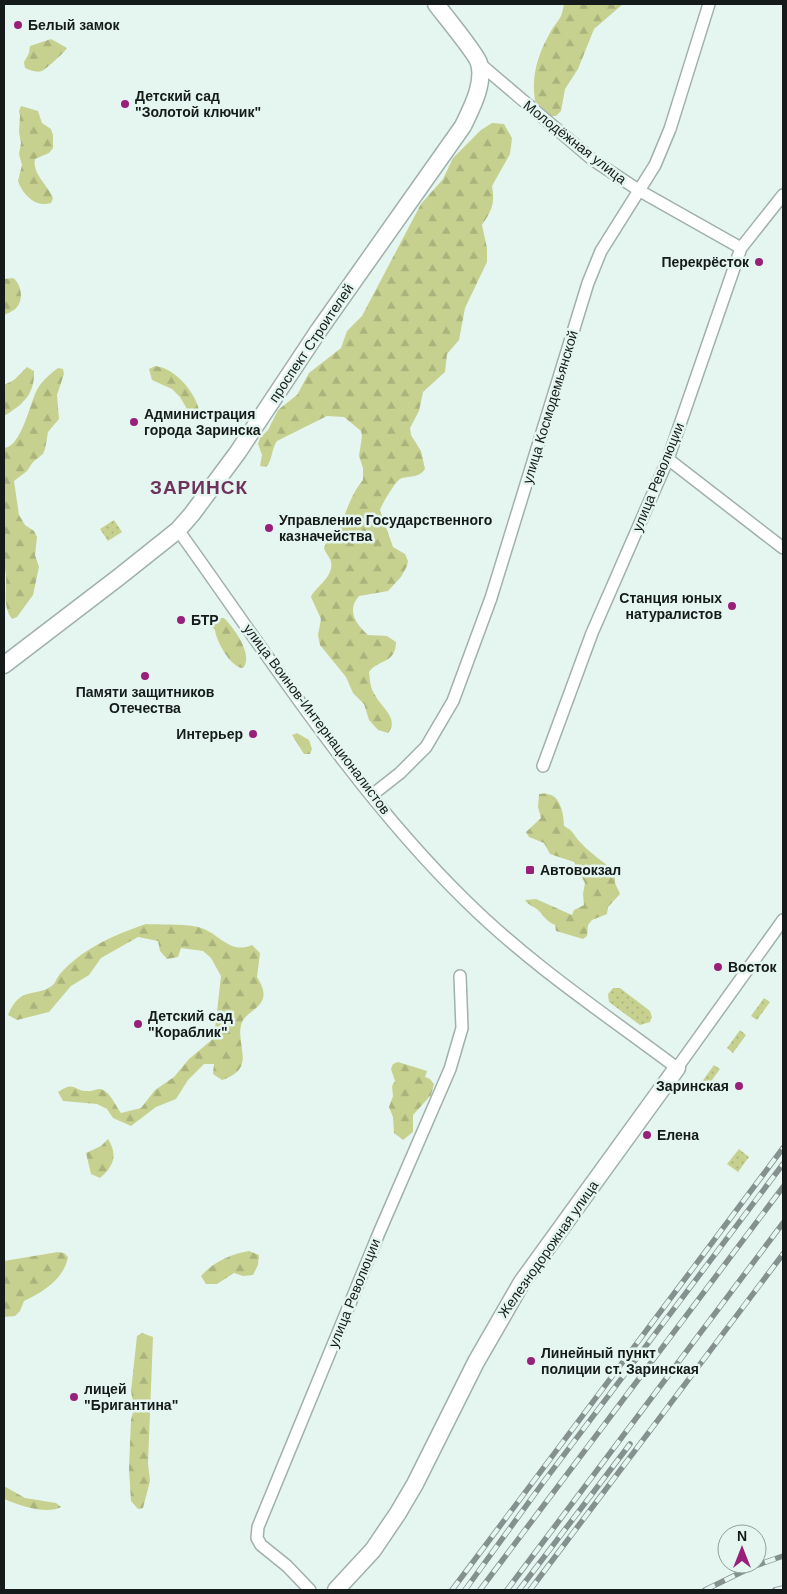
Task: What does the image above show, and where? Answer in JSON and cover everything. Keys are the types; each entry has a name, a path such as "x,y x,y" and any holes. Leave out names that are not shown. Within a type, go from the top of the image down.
{"street":[{"name":"Молодёжная улица","path":"436,4 479,63 593,160 640,192 741,248"},
{"name":"улица Космодемьянской","path":"372,795 400,773 426,747 453,701 491,598 588,283 601,251 640,192 655,165 670,129 709,4"},
{"name":"проспект Строителей","path":"4,666 178,530 207,494 238,452 319,330 463,126 474,105 479,79 479,63"},
{"name":"улица Революции","path":"543,766 592,633 668,459 741,248 783,195"},
{"path":"668,459 783,548"},
{"name":"улица Воинов-Интернационалистов","path":"178,530 372,795 442,876 499,933 538,967 676,1068"},
{"name":"Железнодорожная улица","path":"336,1590 373,1550 398,1513 415,1484 476,1362 522,1282 783,920"},
{"name":"улица Революции","path":"310,1590 287,1566 261,1545 257,1538 258,1528 379,1233 450,1069 462,1028 460,976"}],"green space":[{"path":"564,4 623,4 594,29 578,69 565,89 561,111 556,116 551,116 535,101 535,73 542,48 561,17"},
{"path":"51,39 67,48 42,71 25,68 24,62 29,53 30,46"},
{"path":"21,106 38,111 42,123 51,129 53,135 53,148 49,153 35,159 38,175 53,198 51,203 40,204 35,202 23,191 18,181 22,165 19,154 21,143 19,111"},
{"path":"492,123 504,124 512,138 510,154 492,186 492,207 482,225 487,248 487,262 465,308 459,340 447,354 445,372 423,392 419,411 410,428 411,435 421,451 425,469 419,474 400,479 389,493 380,510 393,547 405,554 408,561 407,566 401,577 388,591 359,596 353,607 356,622 368,635 387,636 396,642 395,649 390,658 369,672 373,692 391,718 391,728 388,733 378,730 369,720 364,704 353,693 346,677 320,645 318,635 321,619 311,597 330,572 330,560 324,548 334,535 354,493 363,480 363,468 359,456 361,431 344,417 327,416 277,441 266,467 260,466 262,455 258,444 260,438 268,430 278,410 297,395 309,373 341,348 347,331 362,316 421,204 443,179 453,158 481,130"},
{"path":"13,278 20,287 21,296 16,308 4,315 4,279"},
{"path":"155,366 170,372 184,383 195,398 200,414 196,417 191,416 180,397 172,389 152,380 149,369"},
{"path":"27,367 34,371 30,392 17,408 4,416 4,385 14,380"},
{"path":"58,368 63,369 64,374 57,395 59,419 48,432 43,454 33,462 27,471 14,481 19,515 25,525 34,531 37,537 35,555 39,567 33,595 17,617 12,619 8,613 6,600 6,572 4,565 4,448 10,446 16,440 25,423 38,388"},
{"path":"114,520 122,532 108,541 100,529"},
{"path":"211,618 224,618 233,628 246,656 246,663 243,668 234,664 225,653 218,641 215,630 208,623"},
{"path":"297,733 309,740 312,749 310,754 304,754 292,735"},
{"path":"539,794 552,795 556,798 561,807 564,826 589,851 615,872 615,883 620,894 608,907 607,914 592,920 588,925 587,936 583,939 556,931 555,925 525,900 536,899 572,915 574,910 584,905 585,883 574,862 550,854 544,843 529,837 526,832 541,818 538,807"},
{"path":"146,924 198,927 232,946 245,947 252,945 260,953 257,977 264,995 262,1001 244,1019 241,1025 242,1063 233,1075 222,1080 213,1074 214,1064 204,1064 188,1080 176,1099 156,1107 131,1126 113,1118 107,1109 97,1104 63,1101 58,1092 71,1086 83,1091 100,1089 109,1095 121,1113 141,1108 155,1090 174,1077 189,1059 214,1038 221,976 211,958 203,951 181,948 178,957 167,959 160,951 158,941 138,937 101,958 89,975 71,986 49,1012 17,1020 8,1015 18,999 42,991 54,984 59,975 69,965 89,950 100,943"},
{"path":"613,988 620,988 650,1011 652,1017 650,1022 640,1025 609,1002 608,994"},
{"path":"764,998 770,1002 757,1020 751,1016"},
{"path":"740,1030 746,1035 733,1053 727,1048"},
{"path":"398,1062 427,1071 425,1077 434,1084 431,1095 413,1115 413,1132 403,1140 394,1133 393,1117 389,1107 393,1096 392,1086 395,1081 391,1069 393,1064"},
{"path":"714,1065 720,1069 707,1087 701,1083"},
{"path":"108,1139 113,1150 113,1160 109,1169 100,1178 91,1174 86,1153 101,1146"},
{"path":"739,1149 749,1157 738,1172 727,1164"},
{"path":"249,1251 259,1255 258,1265 253,1275 243,1276 234,1273 217,1284 206,1284 201,1276 211,1267 236,1254"},
{"path":"58,1252 64,1253 68,1257 62,1272 52,1284 24,1301 20,1311 15,1316 4,1317 4,1261"},
{"path":"142,1333 153,1337 148,1463 150,1481 143,1508 138,1509 131,1501 129,1469 131,1420 134,1408 131,1391 137,1336"},
{"path":"4,1486 25,1498 56,1503 61,1507 41,1510 4,1499"}],"railway":[{"path":"452,1590 783,1148"},
{"path":"465,1590 542,1484 783,1164"},
{"path":"480,1590 783,1187"},
{"path":"507,1590 783,1223"},
{"path":"530,1590 783,1254"},
{"path":"519,1590 630,1444"},
{"path":"705,1590 752,1567 783,1556"},
{"path":"775,1590 783,1588"}],"place":[{"name":"Белый замок","path":"18,25"},
{"name":"Детский сад \"Золотой ключик\"","path":"125,104"},
{"name":"Перекрёсток","path":"759,262"},
{"name":"Администрация города Заринска","path":"134,422"},
{"name":"Управление Государственного казначейства","path":"269,528"},
{"name":"Станция юных натуралистов","path":"732,606"},
{"name":"БТР","path":"181,620"},
{"name":"Памяти защитников Отечества","path":"145,676"},
{"name":"Интерьер","path":"253,734"},
{"name":"Автовокзал","path":"530,870"},
{"name":"Восток","path":"718,967"},
{"name":"Детский сад \"Кораблик\"","path":"138,1024"},
{"name":"Заринская","path":"739,1086"},
{"name":"Елена","path":"647,1135"},
{"name":"Линейный пункт полиции ст. Заринская","path":"531,1361"},
{"name":"лицей \"Бригантина\"","path":"74,1397"}],"district":[{"name":"ЗАРИНСК","path":"199,487"}]}
